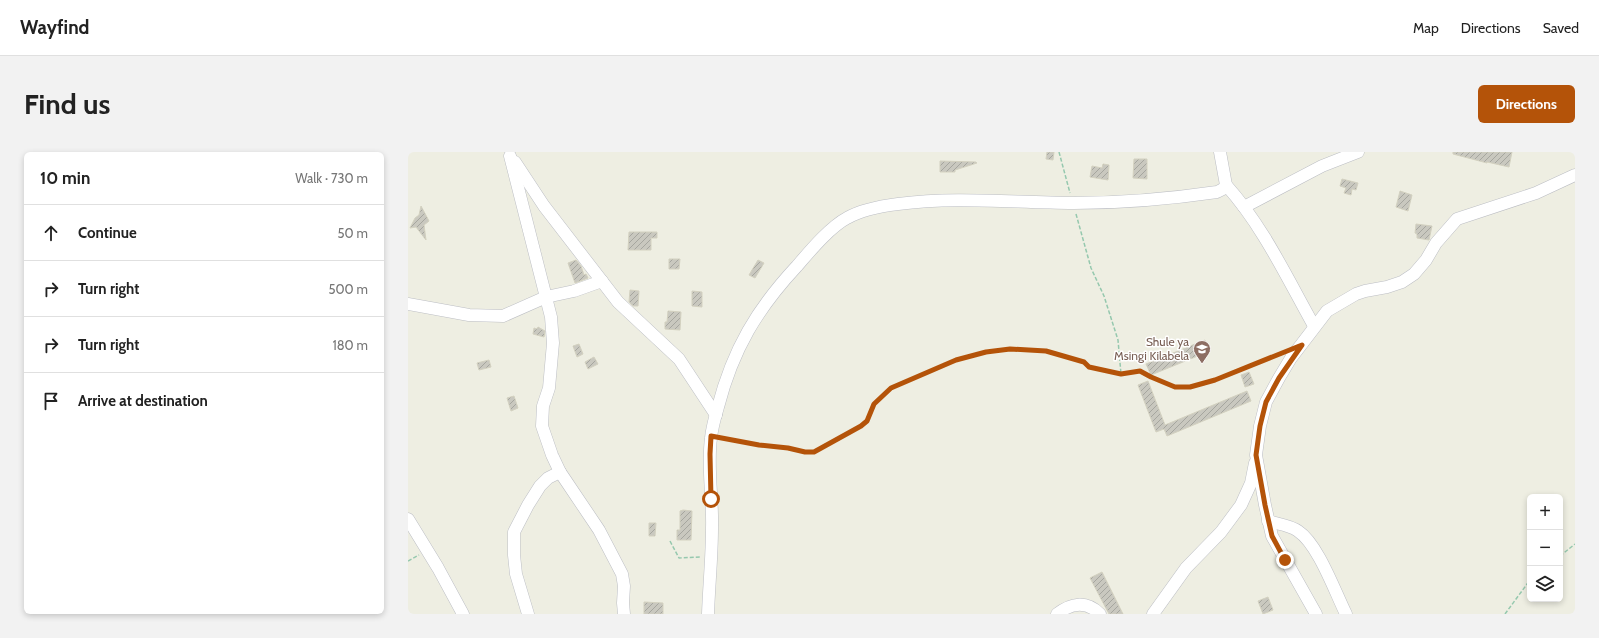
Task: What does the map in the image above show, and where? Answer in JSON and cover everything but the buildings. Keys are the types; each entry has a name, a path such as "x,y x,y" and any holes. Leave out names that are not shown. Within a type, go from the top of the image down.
{"street":[{"path":"1220,152 1226,185 1244,207 1260,231 1314,326"},
{"path":"1244,207 1322,166 1358,152"},
{"path":"510,154 544,206 618,302 679,359 716,415"},
{"path":"510,154 551,317 553,342 549,388 543,406 542,426 552,455 560,472 599,530 622,574 624,586 624,614"},
{"path":"1153,614 1186,568 1221,532 1241,505 1251,483 1260,426 1266,402 1291,358 1327,311 1356,294 1402,282 1414,274 1426,260 1436,243 1457,219 1536,193 1575,175"},
{"path":"708,614 712,511 710,454 711,436 723,387 735,355 750,325 761,308 777,287 816,245 847,218 867,211 898,204 978,200 1073,203 1157,200 1216,192 1223,189 1226,185"},
{"path":"408,304 469,315 503,316 546,298 574,291 602,281"},
{"path":"1256,455 1272,536 1316,614"},
{"path":"528,614 516,574 514,532 540,486 548,478 560,472"},
{"path":"408,519 438,568 463,614"},
{"path":"1268,521 1297,530 1308,539 1319,558 1346,614"},
{"path":"1057,614 1064,608 1080,604 1095,609 1100,614"}],"path":[{"path":"1059,152 1091,268 1104,296 1118,340 1121,374"},
{"path":"711,436 759,445 814,452 861,426 867,421 874,404 891,388 956,360 986,352 1010,349 1046,351 1084,362 1089,367 1121,374 1140,371 1175,387 1190,387 1215,380 1287,351"},
{"path":"670,541 679,558 711,556"},
{"path":"1563,554 1575,544"},
{"path":"1505,614 1527,584"}],"place":[{"name":"Shule ya Msingi Kilabela","path":"1202,364"}],"route":[{"path":"711,499 711,436 759,445 814,452 851,433 861,426 867,421 874,404 891,388 956,360 986,352 1010,349 1046,351 1084,362 1089,367 1121,374 1140,371 1175,387 1190,387 1215,380 1302,345 1291,358 1266,402 1260,426 1256,455 1272,536 1285,560"}]}
